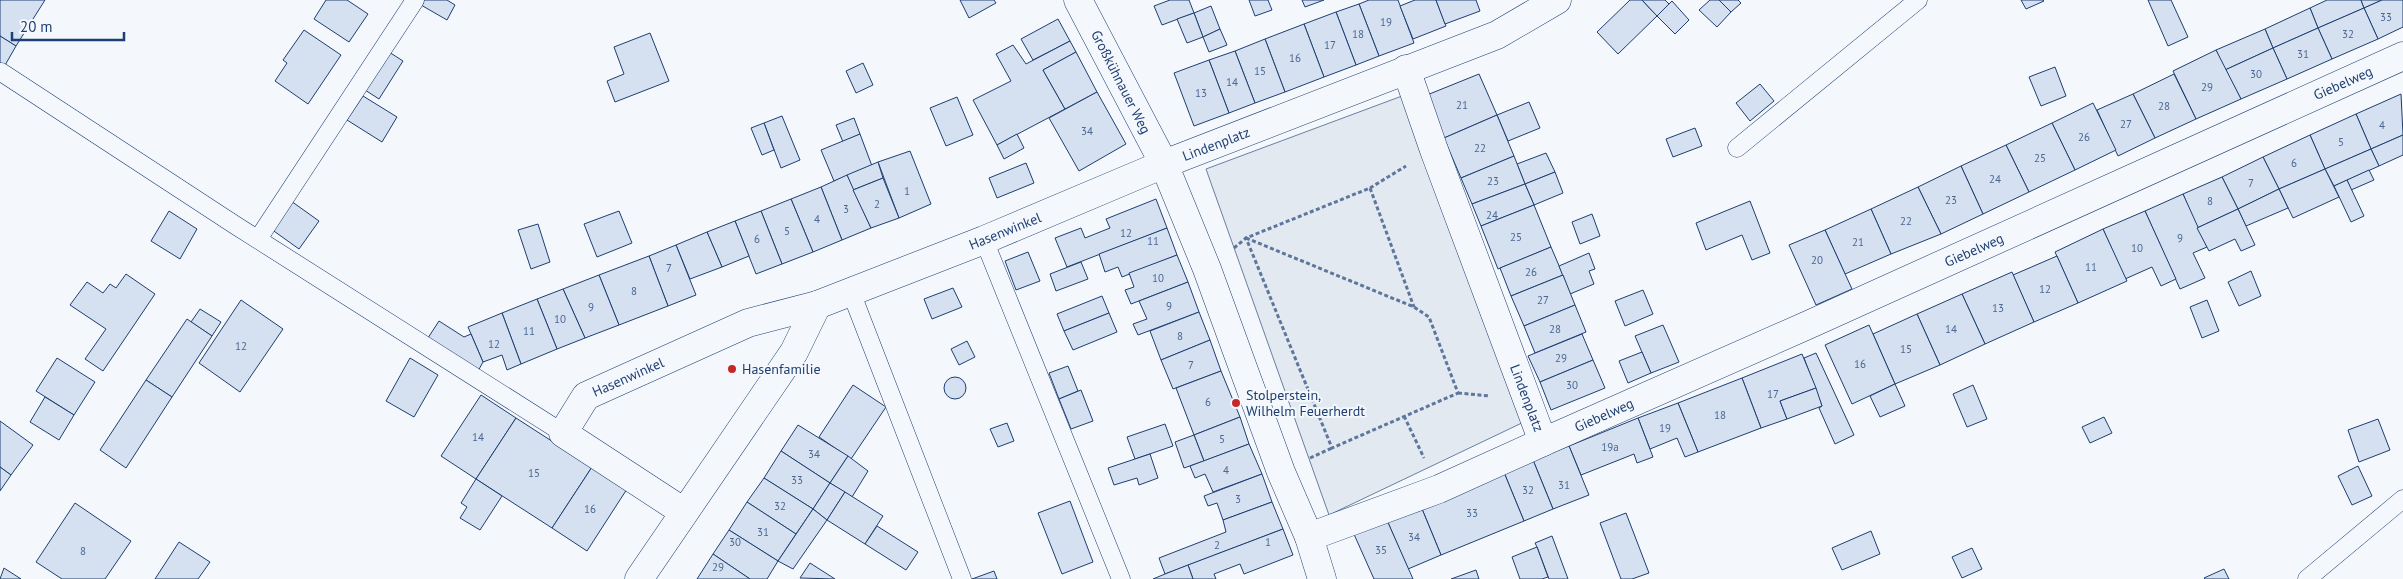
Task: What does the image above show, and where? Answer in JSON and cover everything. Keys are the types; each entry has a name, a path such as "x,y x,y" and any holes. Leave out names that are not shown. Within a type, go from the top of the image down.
{"street":[{"name":"Großkühnauer Weg","path":"1078,0 1164,164"},
{"path":"1406,69 1497,35 1557,0"},
{"name":"Giebelweg","path":"1543,442 1818,321 2403,56"},
{"name":"Lindenplatz","path":"1406,69 1434,150 1543,442 1440,489 1309,537 1281,472 1207,269 1164,164 1406,69"},
{"name":"Hasenwinkel","path":"563,433 586,396 748,323 817,305 984,240 1164,164"},
{"path":"639,579 794,352 817,305"},
{"path":"563,433 684,512"},
{"path":"1309,537 1322,579"}],"lane":[{"path":"258,240 415,0"},
{"path":"1737,148 1918,0"},
{"path":"1,72 258,240 563,433"},
{"path":"984,240 1121,579"},
{"path":"851,292 962,579"},
{"path":"2306,579 2403,499"}],"path":[{"path":"1246,238 1370,188 1434,150"},
{"path":"1370,188 1414,307"},
{"path":"1246,238 1414,307 1429,317 1458,393 1332,448 1246,238"},
{"path":"1404,416 1440,489"}],"shaded area":[{"path":"1402,96 1526,421 1329,515 1206,169"}],"building":[{"path":"0,0 45,0 16,46 0,36"},
{"path":"326,0 347,0 368,14 349,42 314,19"},
{"path":"424,0 447,0 455,5 447,20 421,5"},
{"path":"960,0 994,0 996,3 969,18"},
{"path":"1170,0 1189,0 1194,13 1162,25 1154,6"},
{"path":"1249,0 1268,0 1272,10 1255,16"},
{"path":"1302,0 1324,0 1305,7"},
{"path":"1369,0 1398,0 1414,43 1379,56 1359,4"},
{"path":"1415,0 1436,0 1446,26 1413,39 1400,6"},
{"path":"1436,0 1476,0 1480,11 1445,24"},
{"path":"1630,0 1642,0 1657,16 1618,54 1597,32"},
{"path":"1642,0 1665,0 1669,4 1657,16"},
{"path":"1710,0 1719,0 1731,12 1717,27 1699,10"},
{"path":"1719,0 1738,0 1741,3 1731,12"},
{"path":"2021,0 2043,0 2044,1 2026,9"},
{"path":"2148,0 2171,0 2188,37 2168,46"},
{"path":"2327,0 2361,0 2364,8 2318,28 2310,8"},
{"path":"2361,0 2382,0 2364,8"},
{"path":"2382,0 2403,0 2403,27 2378,39 2364,8"},
{"path":"1672,1 1689,20 1675,34 1657,16"},
{"path":"1359,4 1379,56 1356,65 1336,12"},
{"path":"1211,6 1220,29 1203,37 1194,13"},
{"path":"2310,8 2318,28 2273,48 2265,29"},
{"path":"2364,8 2378,39 2332,59 2318,28"},
{"path":"1336,12 1356,65 1324,77 1304,24"},
{"path":"1194,13 1203,37 1187,43 1177,19"},
{"path":"1058,19 1070,41 1033,60 1021,39"},
{"path":"1304,24 1324,77 1285,92 1265,39"},
{"path":"2318,28 2332,59 2287,79 2273,48"},
{"path":"1220,29 1227,45 1209,52 1203,37"},
{"path":"2265,29 2273,48 2225,70 2216,50"},
{"path":"304,30 341,55 308,104 275,81 287,63 283,60"},
{"path":"650,33 669,81 615,102 607,81 624,74 614,47"},
{"path":"0,36 16,46 0,74"},
{"path":"1265,39 1285,92 1255,103 1235,51"},
{"path":"1070,41 1076,52 1043,70 1065,109 997,145 973,100 1011,81 996,54 1013,45 1026,64"},
{"path":"2273,48 2287,79 2241,99 2225,70"},
{"path":"2216,50 2241,99 2196,119 2173,71"},
{"path":"1235,51 1255,103 1229,113 1209,60"},
{"path":"389,52 403,61 379,99 365,90"},
{"path":"1076,52 1097,92 1065,109 1043,70"},
{"path":"1209,60 1229,113 1194,126 1174,73"},
{"path":"863,63 873,85 856,93 846,71"},
{"path":"2055,67 2066,96 2041,106 2029,77"},
{"path":"1479,74 1497,115 1444,138 1427,95"},
{"path":"2174,74 2196,119 2155,138 2133,94"},
{"path":"1760,84 1774,101 1750,121 1736,103"},
{"path":"1097,92 1126,144 1079,171 1049,118"},
{"path":"2133,94 2155,138 2118,156 2097,110"},
{"path":"2401,94 2403,135 2371,149 2356,114"},
{"path":"363,96 397,117 382,142 347,120"},
{"path":"957,97 973,135 946,146 930,108"},
{"path":"1529,102 1540,128 1508,141 1497,115"},
{"path":"2093,103 2116,150 2075,170 2052,123"},
{"path":"2356,114 2371,149 2325,169 2310,135"},
{"path":"1497,115 1514,156 1461,178 1444,138"},
{"path":"782,116 800,160 781,168 764,123"},
{"path":"854,118 860,134 843,142 836,125"},
{"path":"764,123 774,150 762,155 751,128"},
{"path":"2052,123 2075,170 2029,192 2006,145"},
{"path":"1695,128 1702,146 1673,157 1666,139"},
{"path":"860,134 872,166 834,181 821,150"},
{"path":"1017,134 1024,148 1004,159 997,145"},
{"path":"2310,135 2325,169 2279,189 2263,157"},
{"path":"2403,135 2403,155 2379,166 2371,149"},
{"path":"2006,145 2029,192 1983,214 1961,166"},
{"path":"2371,149 2379,166 2334,186 2325,169"},
{"path":"910,151 931,204 899,218 878,162"},
{"path":"1546,153 1555,172 1525,184 1517,164"},
{"path":"1514,156 1525,184 1472,204 1461,178"},
{"path":"2263,157 2279,189 2238,209 2222,177"},
{"path":"878,162 883,178 853,190 847,175"},
{"path":"1026,163 1034,183 997,198 989,178"},
{"path":"1961,166 1983,214 1941,234 1918,187"},
{"path":"2325,169 2339,197 2293,218 2279,189"},
{"path":"2369,170 2374,180 2351,190 2347,180"},
{"path":"1555,172 1563,193 1534,205 1525,184"},
{"path":"847,175 871,228 842,240 821,187"},
{"path":"2222,177 2238,209 2197,228 2183,194"},
{"path":"883,178 899,218 871,228 853,190"},
{"path":"2347,180 2364,216 2351,222 2334,186"},
{"path":"1525,184 1534,205 1481,226 1472,204"},
{"path":"821,187 842,240 813,252 791,199"},
{"path":"1918,187 1941,234 1891,254 1871,209"},
{"path":"2279,189 2288,208 2246,226 2238,209"},
{"path":"2183,194 2207,247 2193,253 2205,278 2180,289 2145,211"},
{"path":"791,199 813,252 782,264 761,211"},
{"path":"1156,199 1167,228 1067,267 1055,238 1081,228 1085,238 1110,228 1106,219"},
{"path":"291,201 319,221 299,249 271,229"},
{"path":"1750,201 1770,253 1752,260 1742,235 1706,250 1696,223"},
{"path":"1534,205 1551,247 1498,269 1481,226"},
{"path":"1871,209 1891,254 1845,274 1825,230"},
{"path":"2238,209 2255,245 2241,251 2235,239 2209,251 2197,228"},
{"path":"169,211 197,229 180,259 151,241"},
{"path":"619,211 632,243 597,257 584,224"},
{"path":"761,211 782,264 756,274 735,221"},
{"path":"2145,211 2176,279 2161,286 2152,267 2125,279 2103,229"},
{"path":"1592,214 1600,236 1580,244 1572,222"},
{"path":"735,221 749,256 722,267 707,232"},
{"path":"538,224 550,262 531,269 518,230"},
{"path":"1167,228 1177,255 1122,277 1118,267 1105,272 1099,254"},
{"path":"2103,229 2127,281 2078,303 2055,252"},
{"path":"1825,230 1852,289 1816,305 1789,245"},
{"path":"707,232 722,267 690,279 676,245"},
{"path":"676,245 696,295 668,306 649,256"},
{"path":"1551,247 1563,275 1511,296 1500,268"},
{"path":"1028,252 1040,281 1016,290 1005,261"},
{"path":"1589,253 1595,269 1589,271 1594,284 1570,294 1559,266"},
{"path":"1177,255 1188,282 1131,304 1125,290 1134,287 1129,273"},
{"path":"649,256 668,306 619,325 599,275"},
{"path":"2057,256 2078,303 2034,322 2013,275"},
{"path":"1081,262 1088,279 1056,291 1050,274"},
{"path":"2251,271 2261,296 2239,306 2228,282"},
{"path":"2012,272 2034,322 1985,344 1962,294"},
{"path":"126,274 155,294 103,371 85,359 106,329 70,305 87,282 103,293 110,284 116,288"},
{"path":"599,275 619,325 585,338 563,289"},
{"path":"1563,275 1575,305 1524,326 1511,296"},
{"path":"1188,282 1199,312 1138,335 1133,324 1147,319 1139,301"},
{"path":"953,288 962,307 932,319 924,299"},
{"path":"563,289 585,338 557,349 537,299"},
{"path":"1643,290 1653,314 1625,326 1615,301"},
{"path":"1962,294 1985,344 1940,365 1917,314"},
{"path":"1102,296 1109,313 1064,331 1057,314"},
{"path":"537,299 557,349 521,364 502,313"},
{"path":"241,300 283,329 240,392 199,363"},
{"path":"2207,300 2219,331 2202,338 2190,307"},
{"path":"1575,305 1586,332 1535,353 1524,326"},
{"path":"200,309 221,322 212,336 191,322"},
{"path":"1199,312 1210,340 1161,360 1150,331"},
{"path":"502,313 521,364 507,370 502,355 483,362 468,327"},
{"path":"1109,313 1117,332 1073,350 1064,331"},
{"path":"1917,314 1940,365 1895,384 1873,334"},
{"path":"187,319 212,336 172,397 146,380"},
{"path":"439,321 464,337 471,334 483,362 477,373 426,341"},
{"path":"1663,325 1679,362 1651,373 1635,336"},
{"path":"1869,325 1895,384 1852,404 1825,345"},
{"path":"1582,334 1593,360 1540,382 1528,356"},
{"path":"1210,340 1221,371 1173,389 1161,360"},
{"path":"967,341 975,357 959,365 951,349"},
{"path":"1642,352 1651,373 1628,383 1619,361"},
{"path":"1816,353 1854,435 1835,444 1819,408 1822,406 1804,358"},
{"path":"1802,354 1816,388 1780,401 1787,419 1761,428 1742,378"},
{"path":"57,358 95,382 74,415 36,391"},
{"path":"410,358 438,375 414,417 386,401"},
{"path":"1593,360 1605,388 1551,410 1540,382"},
{"path":"1068,366 1078,391 1059,399 1049,373"},
{"path":"1221,371 1240,417 1194,435 1176,388"},
{"path":"955,377 963,380 966,388 963,396 955,399 947,396 944,388 947,380"},
{"path":"1742,378 1761,428 1698,452 1678,403"},
{"path":"146,380 172,397 126,468 100,450"},
{"path":"1895,384 1905,406 1880,417 1870,396"},
{"path":"853,385 886,407 851,459 819,437"},
{"path":"1973,385 1987,419 1967,427 1953,394"},
{"path":"1816,388 1822,406 1787,419 1780,401"},
{"path":"1081,390 1093,421 1071,429 1059,399"},
{"path":"481,395 516,418 476,479 441,456"},
{"path":"45,397 74,415 59,440 30,422"},
{"path":"1678,403 1698,452 1685,457 1677,438 1650,449 1638,418"},
{"path":"1240,417 1249,444 1204,461 1194,435"},
{"path":"2104,417 2112,433 2090,443 2082,427"},
{"path":"516,418 592,467 552,528 476,479"},
{"path":"1638,418 1653,457 1637,463 1634,454 1581,475 1569,446"},
{"path":"2378,419 2390,450 2359,462 2348,430"},
{"path":"0,421 33,445 11,475 0,467"},
{"path":"1007,423 1014,441 998,447 990,429"},
{"path":"1165,424 1173,446 1135,459 1127,437"},
{"path":"798,425 848,456 830,483 781,451"},
{"path":"1194,435 1204,461 1184,468 1175,442"},
{"path":"1249,444 1262,474 1213,492 1205,474 1195,478 1190,466"},
{"path":"1569,446 1589,495 1553,509 1533,460"},
{"path":"781,451 830,483 813,509 764,478"},
{"path":"1150,454 1158,478 1139,485 1137,478 1114,485 1108,468"},
{"path":"848,456 868,471 852,497 830,483"},
{"path":"1533,460 1553,509 1524,521 1503,470"},
{"path":"2358,466 2372,496 2352,505 2338,476"},
{"path":"0,467 11,475 0,491"},
{"path":"592,467 627,489 587,551 552,528"},
{"path":"1503,470 1524,521 1441,555 1420,504"},
{"path":"1262,474 1272,502 1223,520 1217,503 1208,506 1204,496"},
{"path":"764,478 813,509 796,534 747,502"},
{"path":"476,479 502,496 480,530 460,518 467,507 461,503"},
{"path":"830,483 845,492 827,520 813,509"},
{"path":"845,492 883,516 865,544 827,520"},
{"path":"1070,501 1093,562 1062,574 1038,513"},
{"path":"747,502 796,534 778,561 729,530"},
{"path":"1272,502 1283,529 1165,574 1159,558 1226,532 1223,520"},
{"path":"75,503 131,541 105,579 62,579 36,562"},
{"path":"1420,504 1441,555 1408,569 1386,518"},
{"path":"813,509 827,520 793,569 778,561"},
{"path":"1626,513 1649,573 1632,579 1621,579 1600,523"},
{"path":"1386,518 1413,579 1374,579 1353,532"},
{"path":"877,526 918,552 906,570 865,544"},
{"path":"1283,529 1293,555 1244,574 1240,564 1214,574 1216,579 1193,579 1188,565"},
{"path":"729,530 778,561 767,579 750,579 713,554"},
{"path":"1871,531 1880,554 1842,570 1832,548"},
{"path":"1552,536 1568,579 1549,579 1535,543"},
{"path":"179,542 210,562 198,579 155,579"},
{"path":"1537,547 1548,577 1542,579 1520,579 1512,557"},
{"path":"1972,548 1982,569 1962,578 1952,557"},
{"path":"713,554 750,579 697,579"},
{"path":"810,563 835,579 800,578"},
{"path":"1188,565 1193,579 1153,579 1165,574"},
{"path":"4,568 21,579 0,579"},
{"path":"2224,569 2229,579 2204,578"},
{"path":"1476,570 1479,579 1451,579"},
{"path":"994,571 997,579 972,579"}],"place":[{"name":"Hasenfamilie","path":"732,369"},
{"name":"Stolperstein, Wilhelm Feuerherdt","path":"1236,403"}]}
